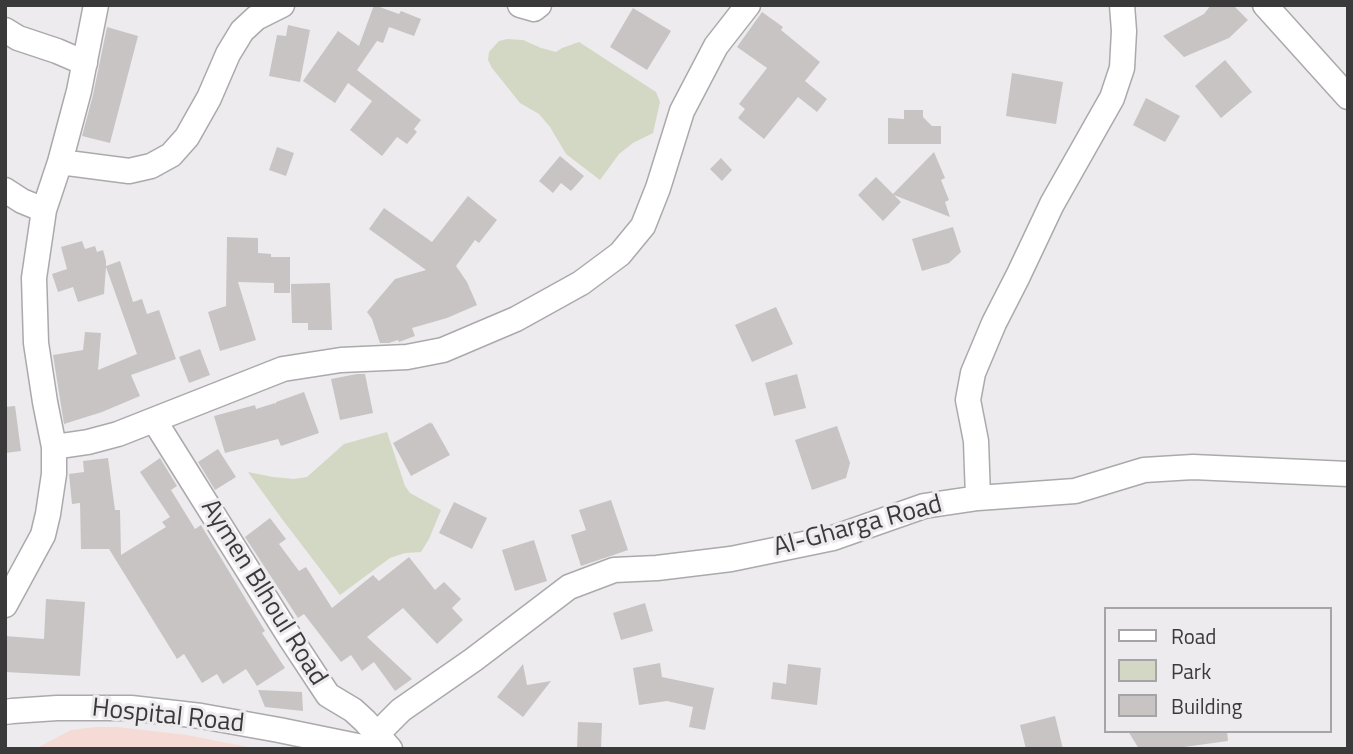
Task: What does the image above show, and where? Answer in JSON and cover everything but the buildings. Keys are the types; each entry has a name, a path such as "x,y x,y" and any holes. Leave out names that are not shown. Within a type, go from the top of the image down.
{"street":[{"path":"5,606 43,535 54,474 54,447 36,343 34,278 44,210 60,162 85,63 96,5"},
{"path":"60,162 129,171 151,166 171,155 187,137 242,31 256,18 282,5"},
{"path":"520,5 534,9 539,5"},
{"path":"54,447 118,434 283,369 443,350 516,319 580,283 620,254 643,226 682,111 716,46 748,5"},
{"path":"978,498 976,441 968,400 973,373 994,323 1052,204 1112,97 1122,68 1122,5"},
{"path":"1265,5 1348,97"},
{"path":"5,30 18,38 85,63"},
{"path":"8,196 44,210"},
{"name":"Aymen Blhoul Road","path":"154,420 328,695 353,710 380,744"},
{"name":"Al-Gharga Road","path":"380,744 401,710 473,660 569,587 614,570 731,559 833,538 924,506 978,498 1075,491 1144,470 1193,467 1348,474"},
{"name":"Hospital Road","path":"5,712 57,708 131,708 380,744"}],"shaded area":[{"path":"96,727 187,735 258,749 35,749 71,730"}],"green space":[{"path":"523,40 556,52 579,42 656,92 660,102 653,133 619,154 600,180 566,154 539,114 520,103 492,68 488,60 489,52 499,41"},
{"path":"387,432 405,486 410,493 441,510 421,552 390,558 340,595 248,472 294,479 307,477 344,444"}]}
